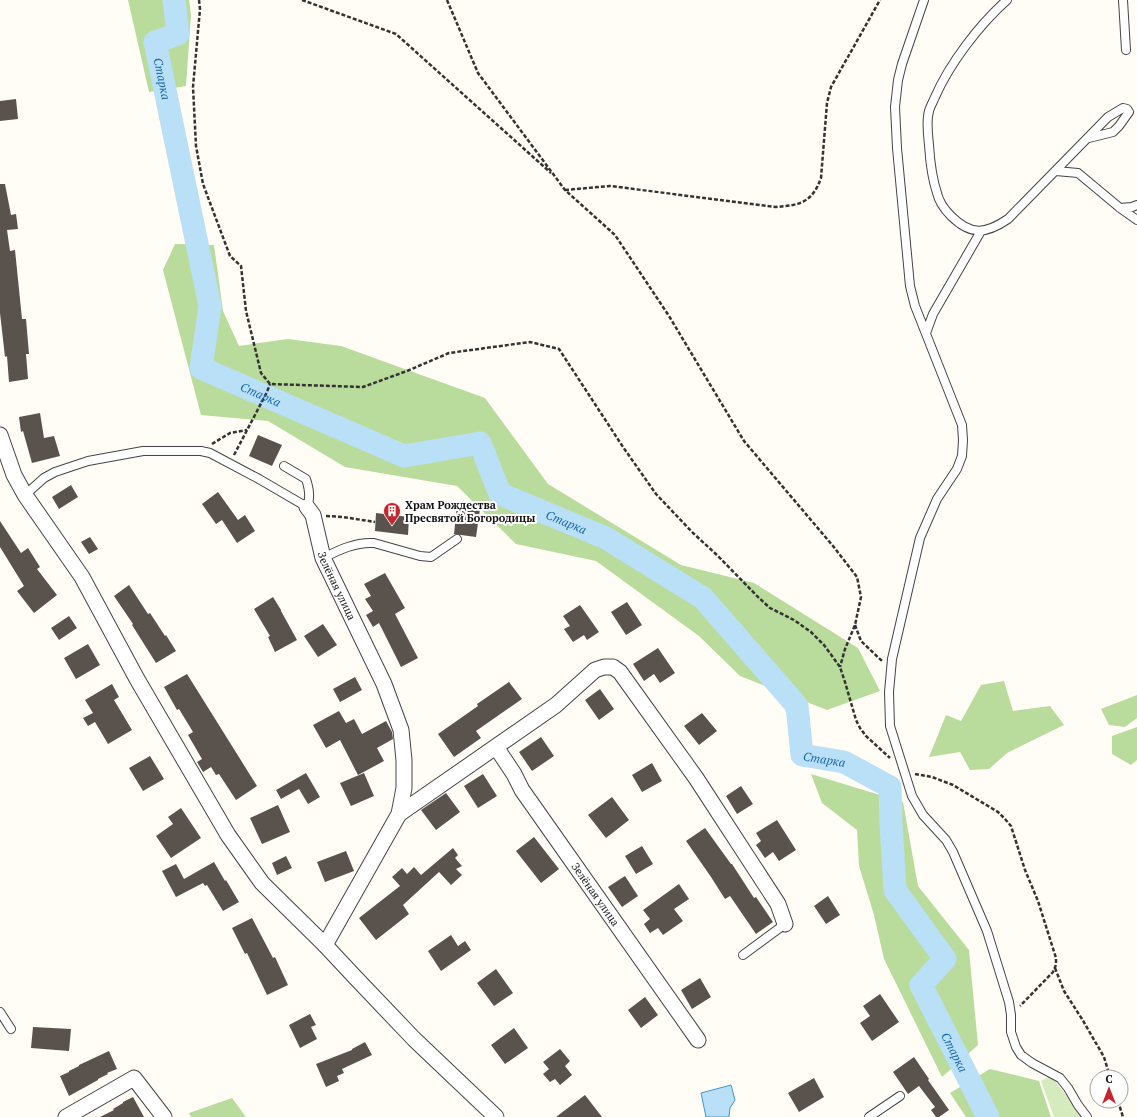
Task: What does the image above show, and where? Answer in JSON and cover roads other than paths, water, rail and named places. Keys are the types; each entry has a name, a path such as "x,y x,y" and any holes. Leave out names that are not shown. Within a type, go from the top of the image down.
{"street":[{"path":"0,435 14,475 25,495 82,577 137,679 228,835 262,883 325,945 414,1039 496,1117"},
{"name":"Зелёная улица","path":"310,511 323,558 384,684 401,730 404,760 404,781 399,814 325,945"},
{"path":"399,814 556,705 595,670 604,667 614,668 620,672 696,778 778,904 785,924"},
{"name":"Зелёная улица","path":"496,747 514,774 522,790 698,1040"},
{"path":"66,1117 134,1078 164,1117"}],"lane":[{"path":"924,0 898,80 895,107 897,148 910,286 915,306 962,425 963,440 962,456 957,469 937,499 920,538 892,659 889,692 890,726 912,796 923,815 946,840 953,852 987,931 1009,1002 1012,1032 1016,1047 1021,1055 1032,1063 1060,1078 1087,1117"},
{"path":"1008,0 994,12 970,41 941,83 929,112 928,124 930,164 937,194 946,211 959,224 970,230 981,231 996,227 1008,219 1108,117 1123,108 1128,109 1129,112 1119,126 1112,132 1089,138"},
{"path":"1123,0 1126,50"},
{"path":"1056,171 1078,172 1120,208 1137,220"},
{"path":"1120,208 1137,205"},
{"path":"926,333 933,314 981,231"},
{"path":"25,495 44,478 55,472 88,461 143,451 201,451 210,453 258,479 310,511"},
{"path":"284,466 306,479 309,488 310,511"},
{"path":"323,558 344,548 367,543 374,543 420,556 431,557 457,539"},
{"path":"743,955 785,924"},
{"path":"0,1012 11,1029"},
{"path":"869,1117 900,1096"}],"water":[{"path":"731,1085 735,1100 730,1108 729,1117 706,1117 701,1093"}],"waterway":[{"name":"Старка","path":"174,0 178,34 155,42 210,306 201,368 404,456 480,443 500,494 606,538 703,598 797,706 802,755 844,762 890,787 895,890 945,959 921,985 988,1117"}],"place":[{"name":"Храм Рождества Пресвятой Богородицы","path":"392,526"}]}
